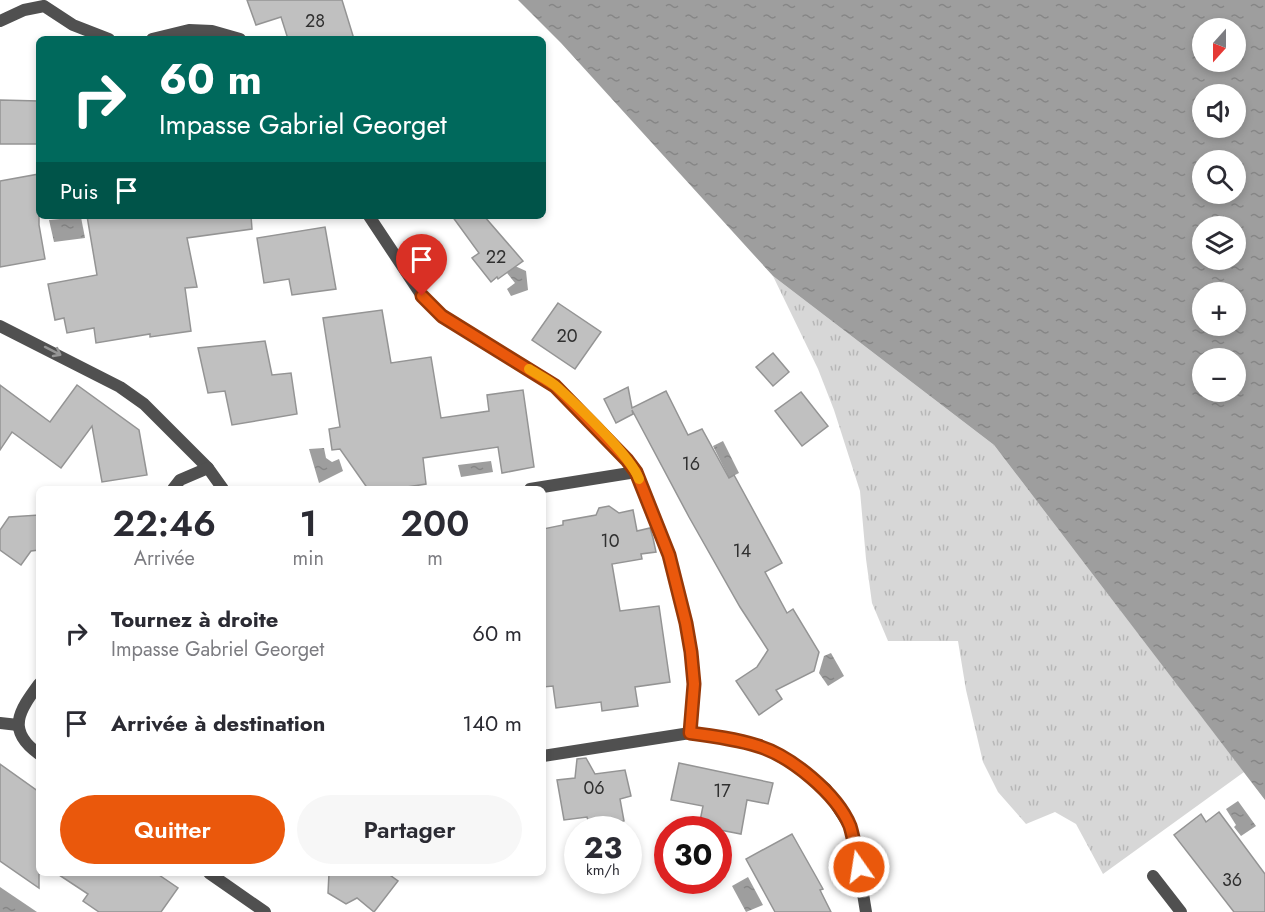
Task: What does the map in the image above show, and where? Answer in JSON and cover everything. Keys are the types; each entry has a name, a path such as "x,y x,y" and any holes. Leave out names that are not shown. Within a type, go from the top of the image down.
{"street":[{"path":"0,21 43,3 74,25 102,36"},
{"path":"164,36 189,30 212,31 230,36"},
{"path":"371,219 422,296 435,309 555,386 597,427 636,472 669,555 686,623 694,684 690,733"},
{"path":"0,326 120,387 144,404 208,468 221,486"},
{"path":"175,486 180,480 208,468"},
{"path":"546,486 636,472"},
{"path":"36,688 19,714 18,725 20,732 36,751"},
{"path":"0,723 18,725"},
{"path":"546,756 690,733 761,746 796,765 826,789 849,825 866,912"},
{"path":"213,876 265,912"},
{"path":"1153,876 1180,912"}],"green space":[{"path":"773,276 994,445 1244,772 1103,874 1076,824 1055,812 1026,824 998,792 983,762 966,690 958,641 888,641 872,603 860,491 818,369"}],"water":[{"path":"518,0 1265,0 1265,800 994,445 773,276 561,43"},
{"path":"81,219 85,238 54,242 49,220"},
{"path":"515,266 526,271 528,290 511,296 507,289 515,283 507,273"},
{"path":"723,441 739,473 729,478 713,446"},
{"path":"324,448 326,458 332,462 339,459 343,471 319,483 309,449"},
{"path":"491,461 493,472 461,477 458,465"},
{"path":"831,653 844,676 828,686 819,673 824,656"},
{"path":"1238,801 1256,826 1241,836 1226,809"},
{"path":"748,877 763,905 746,912 732,886"},
{"path":"0,887 37,912 0,912"}],"building":[{"path":"247,0 342,0 353,36 287,36 281,17 256,25"},
{"path":"0,100 36,101 36,144 0,144"},
{"path":"36,175 36,219 39,219 45,259 0,267 0,181"},
{"path":"88,219 251,219 252,229 187,238 197,287 185,288 191,331 150,337 150,334 96,343 94,328 67,333 64,318 55,320 48,284 97,275"},
{"path":"454,219 487,219 523,261 491,282 472,258 479,253"},
{"path":"325,227 336,289 292,295 289,279 264,283 257,238"},
{"path":"558,303 601,332 575,369 532,340"},
{"path":"382,310 391,363 431,357 441,418 489,411 487,395 523,390 534,467 502,473 498,447 423,458 426,484 366,486 340,449 332,450 329,429 340,427 323,318"},
{"path":"265,341 272,375 291,373 297,414 232,425 225,391 208,393 198,348"},
{"path":"773,353 789,372 773,386 756,367"},
{"path":"0,385 50,422 77,385 139,430 147,475 102,482 92,426 61,468 12,432 0,450"},
{"path":"628,387 632,408 666,391 688,435 702,429 729,478 734,475 782,563 765,572 787,613 793,609 819,652 814,671 776,690 782,699 759,715 736,681 757,667 768,650 740,607 689,517 632,410 633,414 616,423 604,399"},
{"path":"801,392 828,426 802,446 775,411"},
{"path":"609,506 619,513 633,510 637,531 650,528 656,552 641,554 642,559 612,564 620,611 659,606 670,682 635,687 638,706 602,711 601,702 556,708 553,686 546,687 546,528 563,525 563,521 596,515 599,508"},
{"path":"36,515 36,550 31,551 21,565 0,550 0,530 9,517"},
{"path":"586,758 595,774 625,770 631,796 620,799 623,816 564,816 564,820 557,780 575,778 577,759"},
{"path":"679,763 773,783 768,804 747,800 741,834 732,832 732,816 701,816 703,806 671,800"},
{"path":"0,764 36,790 36,876 39,876 39,888 0,861"},
{"path":"1219,812 1265,874 1265,912 1234,912 1174,835 1201,814 1206,822"},
{"path":"792,834 823,889 820,890 831,912 775,912 746,859"},
{"path":"61,876 160,876 178,888 161,912 99,912 83,901 88,894"},
{"path":"329,876 391,876 398,881 374,912 357,898 346,904 328,893"}],"slow traffic":[{"path":"529,369 555,386 597,427 627,460 639,479"}],"route":[{"path":"422,296 442,316 555,386 627,460 636,472 669,555 686,623 694,684 690,733 761,746 796,765 826,789 849,825 859,867"}]}
